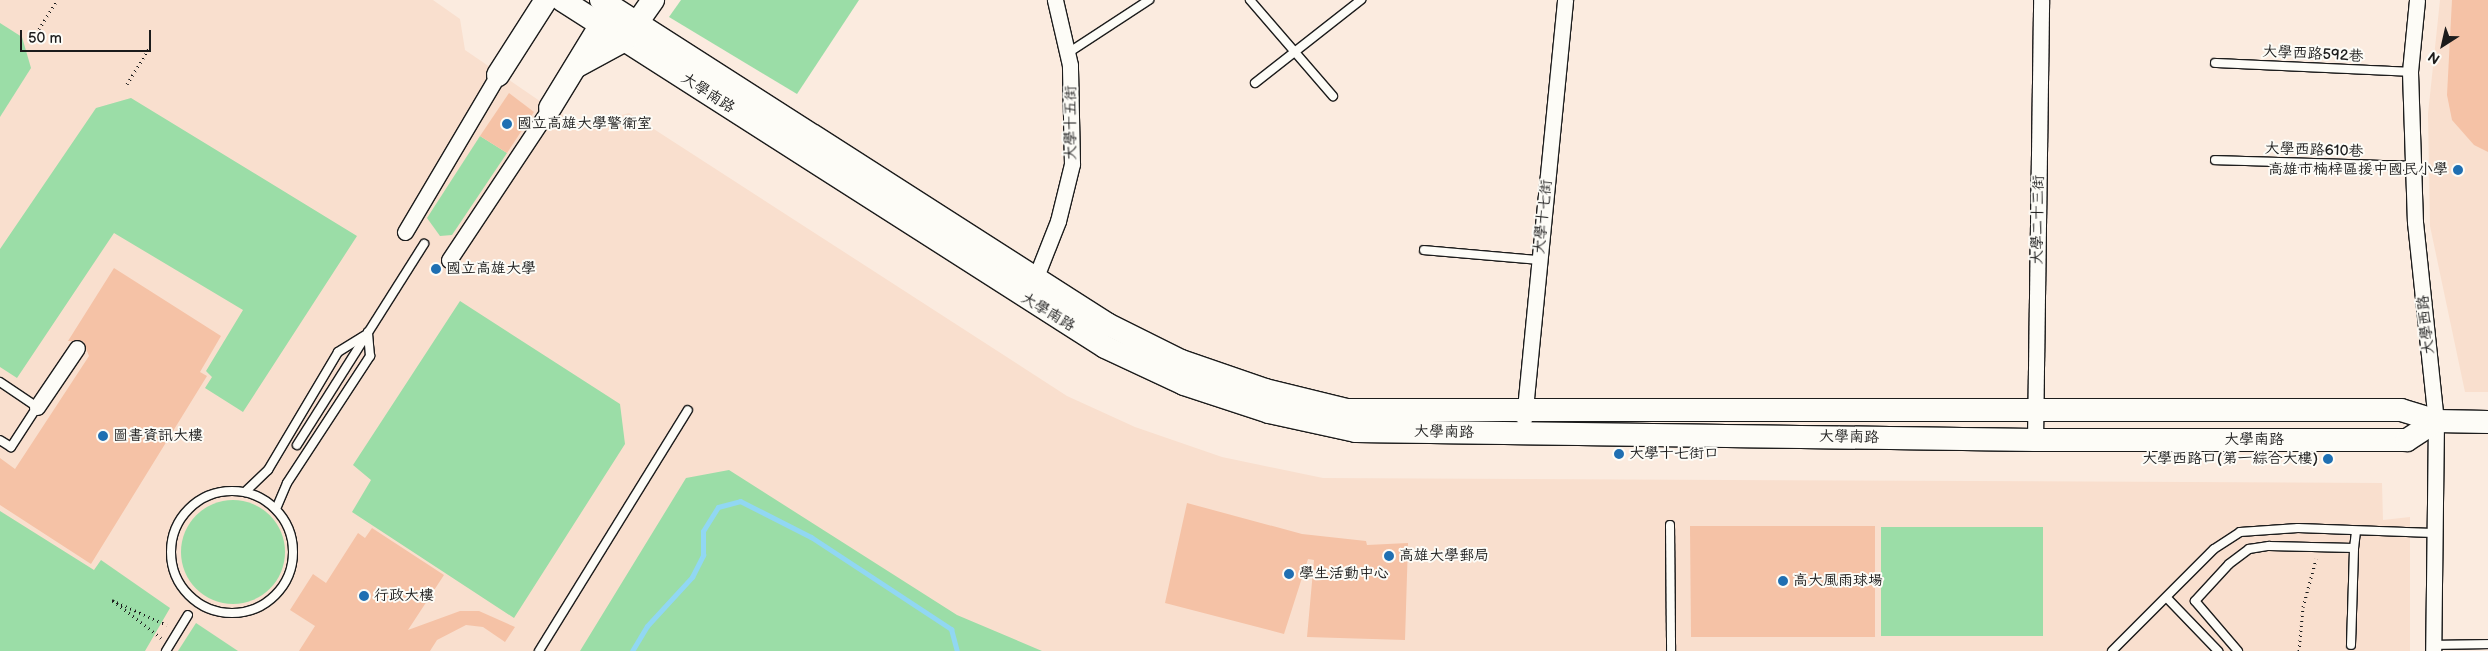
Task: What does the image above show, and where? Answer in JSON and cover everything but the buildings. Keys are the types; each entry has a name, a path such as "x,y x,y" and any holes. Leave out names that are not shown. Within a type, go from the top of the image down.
{"street":[{"path":"525,31 526,0"},
{"path":"406,232 498,75 546,0"},
{"name":"大學南路","path":"562,0 608,8 631,32 1030,290 1105,347 1184,384 1269,412 1356,431 2035,440 2407,440 2436,421"},
{"path":"576,67 631,32 653,0"},
{"name":"大學十五街","path":"1030,290 1058,220 1072,164 1068,53 1055,0"},
{"name":"大學十七街","path":"1523,433 1565,0"},
{"name":"大學二十三街","path":"2035,440 2041,0"},
{"name":"大學西路","path":"2417,0 2410,72 2413,166 2436,421 2433,533 2433,648"},
{"path":"449,260 576,67 608,8"},
{"name":"大學南路","path":"1030,290 1180,361 1265,390 1347,410 1525,407 2401,410 2436,421 2488,422"},
{"path":"38,406 77,348"}],"lane":[{"path":"1068,53 1149,0"},
{"path":"1250,0 1298,50 1333,96"},
{"path":"1255,84 1361,0"},
{"name":"大學西路592巷","path":"2215,63 2410,72"},
{"name":"大學西路610巷","path":"2215,160 2413,166"},
{"path":"296,445 424,244"},
{"path":"1424,250 1539,260"},
{"path":"245,492 268,470 338,352 368,332"},
{"path":"276,509 287,483 370,356 368,332"},
{"path":"0,382 38,406 11,447 0,440"},
{"path":"539,651 688,410"},
{"path":"245,492 276,509 286,523 293,547 291,571 284,586 259,608 243,613 226,614 195,602 184,590 173,568 171,543 176,527 185,512 212,494 245,492"},
{"path":"1670,525 1672,651"},
{"path":"2112,651 2214,550 2240,532 2298,528 2356,532 2433,533"},
{"path":"2350,645 2356,532"},
{"path":"2238,651 2195,601 2229,564 2249,549 2269,546 2354,548"},
{"path":"2167,598 2218,651"},
{"path":"163,648 188,615"},
{"path":"2433,648 2488,644"}],"path":[{"path":"39,29 57,0"},
{"path":"127,84 150,47"},
{"path":"2299,651 2303,607 2318,554"},
{"path":"163,648 164,640 112,600 166,626 170,618"}],"shaded area":[{"name":"國立高雄大學","path":"0,0 433,0 460,19 465,50 550,108 582,125 629,113 1067,396 1135,427 1222,457 1323,478 2382,483 2383,520 2410,517 2410,651 0,651"},
{"name":"高雄市楠梓區援中國民小學","path":"2440,0 2488,0 2488,392 2465,392 2430,226 2428,114"}],"green space":[{"path":"681,0 859,0 797,94 669,17"},
{"path":"0,23 22,37 31,68 0,117"},
{"path":"131,98 357,236 243,412 205,388 212,377 206,371 243,310 114,233 17,378 0,367 0,249 96,108"},
{"path":"480,136 507,153 452,235 440,236 427,218"},
{"path":"460,301 620,404 625,444 514,618 352,512 371,480 353,465"},
{"path":"729,470 957,615 1042,651 580,651 686,478"},
{"path":"233,500 253,504 270,515 281,532 285,552 281,572 270,589 253,600 233,604 213,600 196,589 185,572 181,552 185,532 196,515 213,504"},
{"path":"0,511 94,570 101,560 170,608 145,651 0,651"},
{"path":"1881,527 2043,527 2043,636 1881,636"},
{"path":"196,623 238,651 178,651"}],"waterway":[{"path":"632,651 647,626 692,577 703,555 703,531 718,507 740,501 811,537 951,629 957,651"}],"place":[{"name":"國立高雄大學警衛室","path":"507,124"},
{"name":"高雄市楠梓區援中國民小學","path":"2458,170"},
{"name":"國立高雄大學","path":"436,269"},
{"name":"圖書資訊大樓","path":"103,436"},
{"name":"大學十七街口","path":"1619,454"},
{"name":"大學西路口(第一綜合大樓)","path":"2328,459"},
{"name":"高雄大學郵局","path":"1389,556"},
{"name":"學生活動中心","path":"1289,574"},
{"name":"高大風雨球場","path":"1783,581"},
{"name":"行政大樓","path":"364,596"}]}
